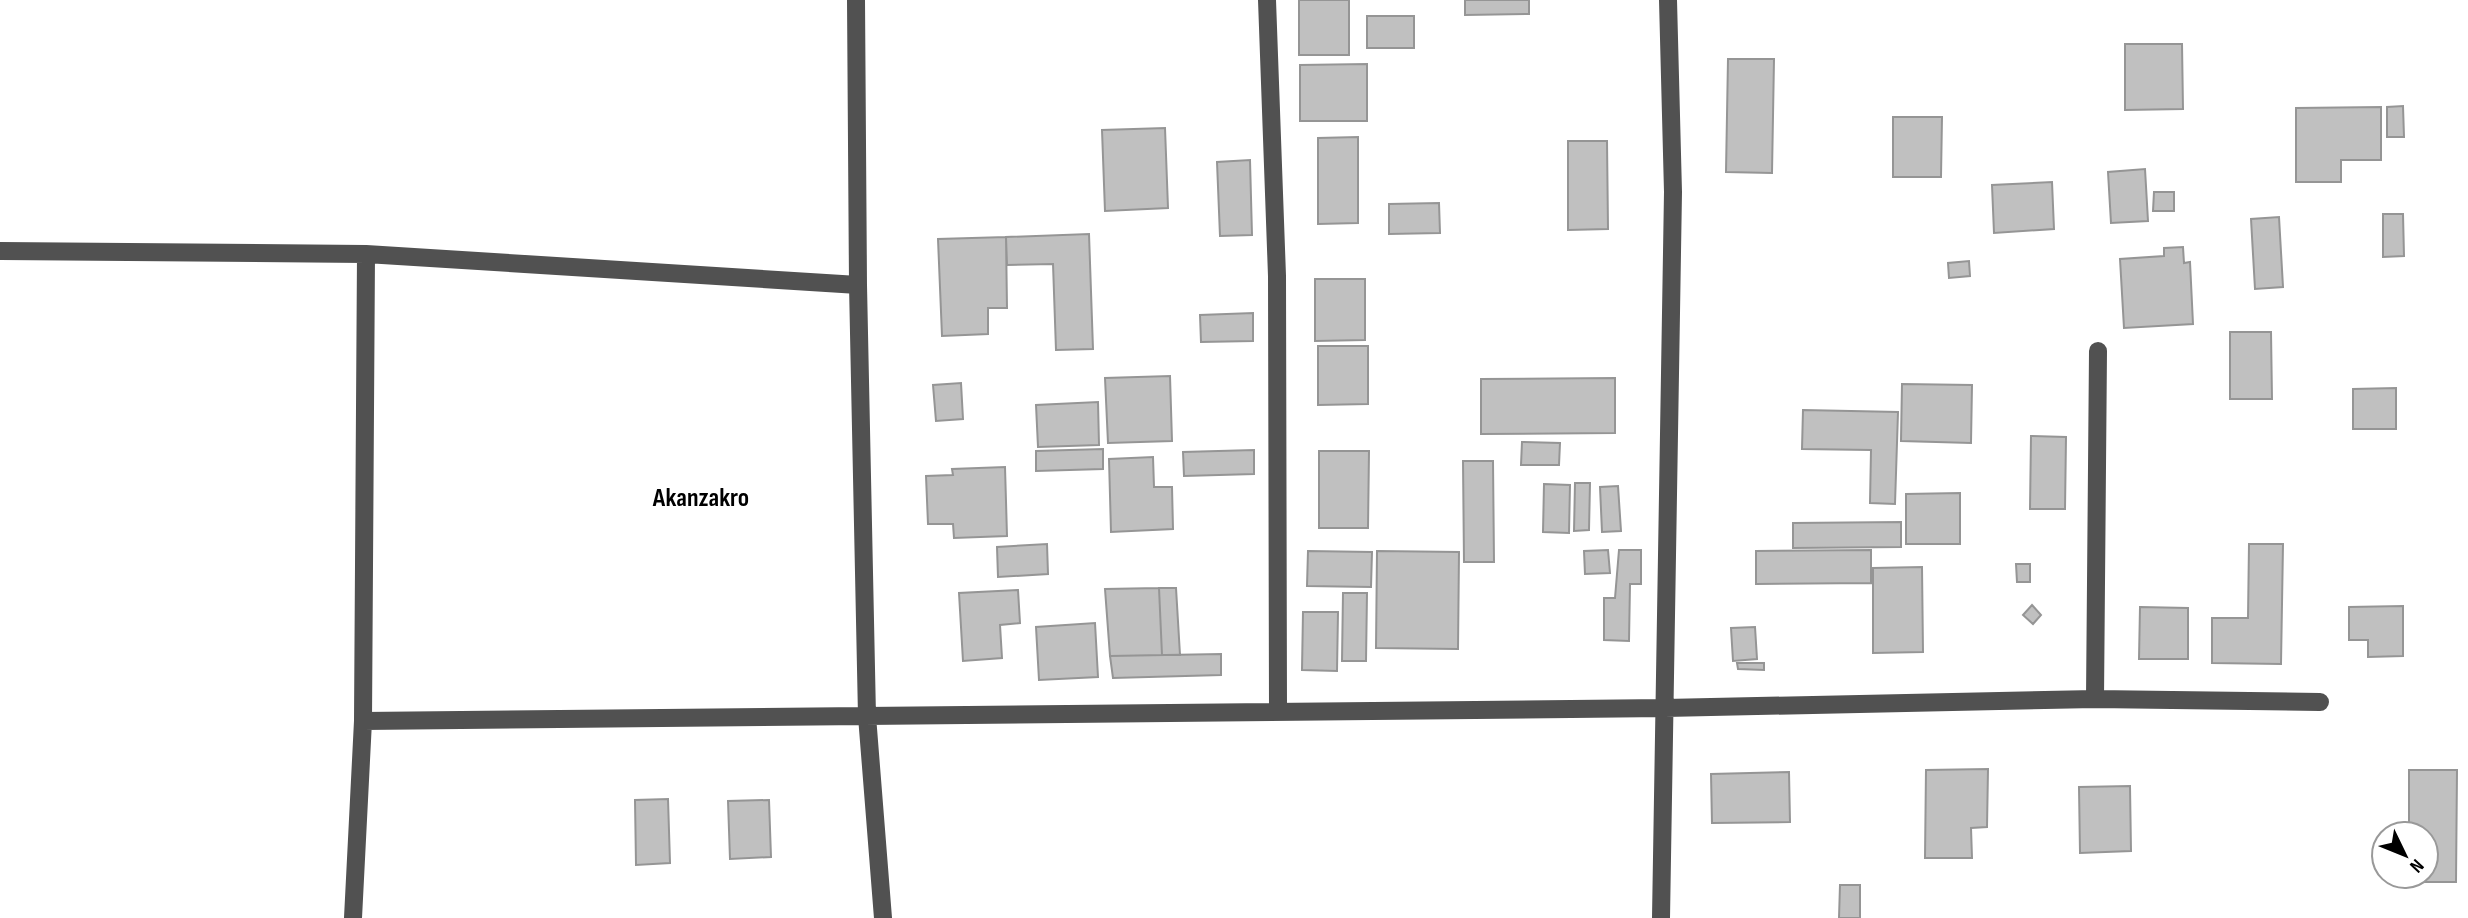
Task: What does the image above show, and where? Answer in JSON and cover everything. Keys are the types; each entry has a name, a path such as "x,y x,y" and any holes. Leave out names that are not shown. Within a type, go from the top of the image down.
{"street":[{"path":"856,0 858,285 867,716 883,918"},
{"path":"1267,0 1276,276 1278,712"},
{"path":"1661,918 1673,192 1668,0"},
{"path":"0,251 366,254 858,285"},
{"path":"353,918 363,721 366,254"},
{"path":"2095,699 2098,351"},
{"path":"363,721 1665,708 2095,699 2320,702"}],"building":[{"path":"1299,0 1349,0 1349,55 1299,55"},
{"path":"1465,0 1529,0 1529,14 1465,15"},
{"path":"1367,16 1414,16 1414,48 1367,48"},
{"path":"2125,44 2182,44 2183,109 2125,110"},
{"path":"1728,59 1774,59 1772,173 1726,172"},
{"path":"1367,64 1367,121 1300,121 1300,65"},
{"path":"2403,106 2404,137 2387,137 2387,107"},
{"path":"2381,107 2381,160 2341,160 2341,182 2296,182 2296,108"},
{"path":"1893,117 1942,117 1941,177 1893,177"},
{"path":"1165,128 1168,208 1105,211 1102,130"},
{"path":"1358,137 1358,223 1318,224 1318,138"},
{"path":"1568,141 1607,141 1608,229 1568,230"},
{"path":"1250,160 1252,235 1220,236 1217,162"},
{"path":"2145,169 2148,221 2111,223 2108,172"},
{"path":"2052,182 2054,229 1994,233 1992,185"},
{"path":"2154,192 2174,192 2174,211 2153,211"},
{"path":"1439,203 1440,233 1389,234 1389,204"},
{"path":"2383,214 2403,214 2404,256 2383,257"},
{"path":"2279,217 2283,287 2255,289 2251,219"},
{"path":"1089,234 1093,349 1056,350 1053,264 1007,265 1006,237"},
{"path":"1006,237 1007,308 988,308 988,334 942,336 938,239"},
{"path":"2183,247 2184,263 2190,262 2193,324 2124,328 2120,259 2164,256 2164,248"},
{"path":"1969,261 1970,276 1949,278 1948,263"},
{"path":"1315,279 1365,279 1365,340 1315,341"},
{"path":"1253,313 1253,341 1201,342 1200,315"},
{"path":"2230,332 2271,332 2272,399 2230,399"},
{"path":"1318,346 1368,346 1368,404 1318,405"},
{"path":"1170,376 1172,441 1108,443 1105,378"},
{"path":"1615,378 1615,433 1481,434 1481,379"},
{"path":"961,383 963,419 936,421 933,385"},
{"path":"1902,384 1972,385 1971,443 1901,441"},
{"path":"2396,388 2396,429 2353,429 2353,389"},
{"path":"1098,402 1099,445 1038,447 1036,405"},
{"path":"1803,410 1898,412 1895,504 1870,503 1871,450 1802,449"},
{"path":"2031,436 2066,437 2065,509 2030,509"},
{"path":"1522,442 1560,443 1559,465 1521,465"},
{"path":"1103,449 1103,469 1036,471 1036,451"},
{"path":"1254,450 1254,474 1184,476 1183,452"},
{"path":"1319,451 1369,451 1368,528 1319,528"},
{"path":"1153,457 1154,487 1172,487 1173,529 1111,532 1109,459"},
{"path":"1463,461 1493,461 1494,562 1464,562"},
{"path":"1005,467 1007,536 954,538 953,524 928,524 926,476 953,475 952,469"},
{"path":"1575,483 1590,483 1589,530 1574,531"},
{"path":"1544,484 1570,485 1569,533 1543,532"},
{"path":"1618,486 1621,531 1602,532 1600,487"},
{"path":"1960,493 1960,544 1906,544 1906,494"},
{"path":"1901,522 1901,547 1793,548 1793,523"},
{"path":"1047,544 1048,574 998,577 997,547"},
{"path":"2249,544 2283,544 2281,664 2212,663 2212,618 2248,618"},
{"path":"1608,550 1610,573 1585,574 1584,551"},
{"path":"1619,550 1641,550 1641,584 1630,584 1629,641 1604,640 1604,598 1615,598"},
{"path":"1871,550 1871,583 1756,584 1756,551"},
{"path":"1308,551 1372,552 1371,587 1307,586"},
{"path":"1377,551 1459,552 1458,649 1376,648"},
{"path":"2016,564 2030,564 2030,582 2017,582"},
{"path":"1922,567 1923,652 1873,653 1873,568"},
{"path":"1159,588 1176,588 1180,655 1162,655"},
{"path":"1159,588 1162,655 1110,656 1105,589"},
{"path":"1018,590 1020,623 1000,625 1002,658 963,661 959,593"},
{"path":"1343,593 1367,593 1366,661 1342,661"},
{"path":"2032,605 2041,615 2033,624 2023,615"},
{"path":"2403,606 2403,656 2368,657 2368,640 2349,640 2349,607"},
{"path":"2140,607 2188,608 2188,659 2139,659"},
{"path":"1303,612 1338,612 1337,671 1302,670"},
{"path":"1095,623 1098,677 1039,680 1036,627"},
{"path":"1755,627 1757,659 1733,661 1731,628"},
{"path":"1221,654 1221,675 1113,678 1110,656"},
{"path":"1737,663 1764,663 1764,670 1738,669"},
{"path":"1988,769 1987,827 1971,828 1972,858 1925,858 1926,770"},
{"path":"2409,770 2457,770 2456,882 2440,882 2440,820 2409,820"},
{"path":"1789,772 1790,822 1712,823 1711,774"},
{"path":"2130,786 2131,851 2080,853 2079,787"},
{"path":"668,799 670,863 636,865 635,800"},
{"path":"769,800 771,857 730,859 728,801"},
{"path":"1840,885 1860,885 1860,918 1839,918"}],"district":[{"name":"Akanzakro","path":"701,498"}]}
